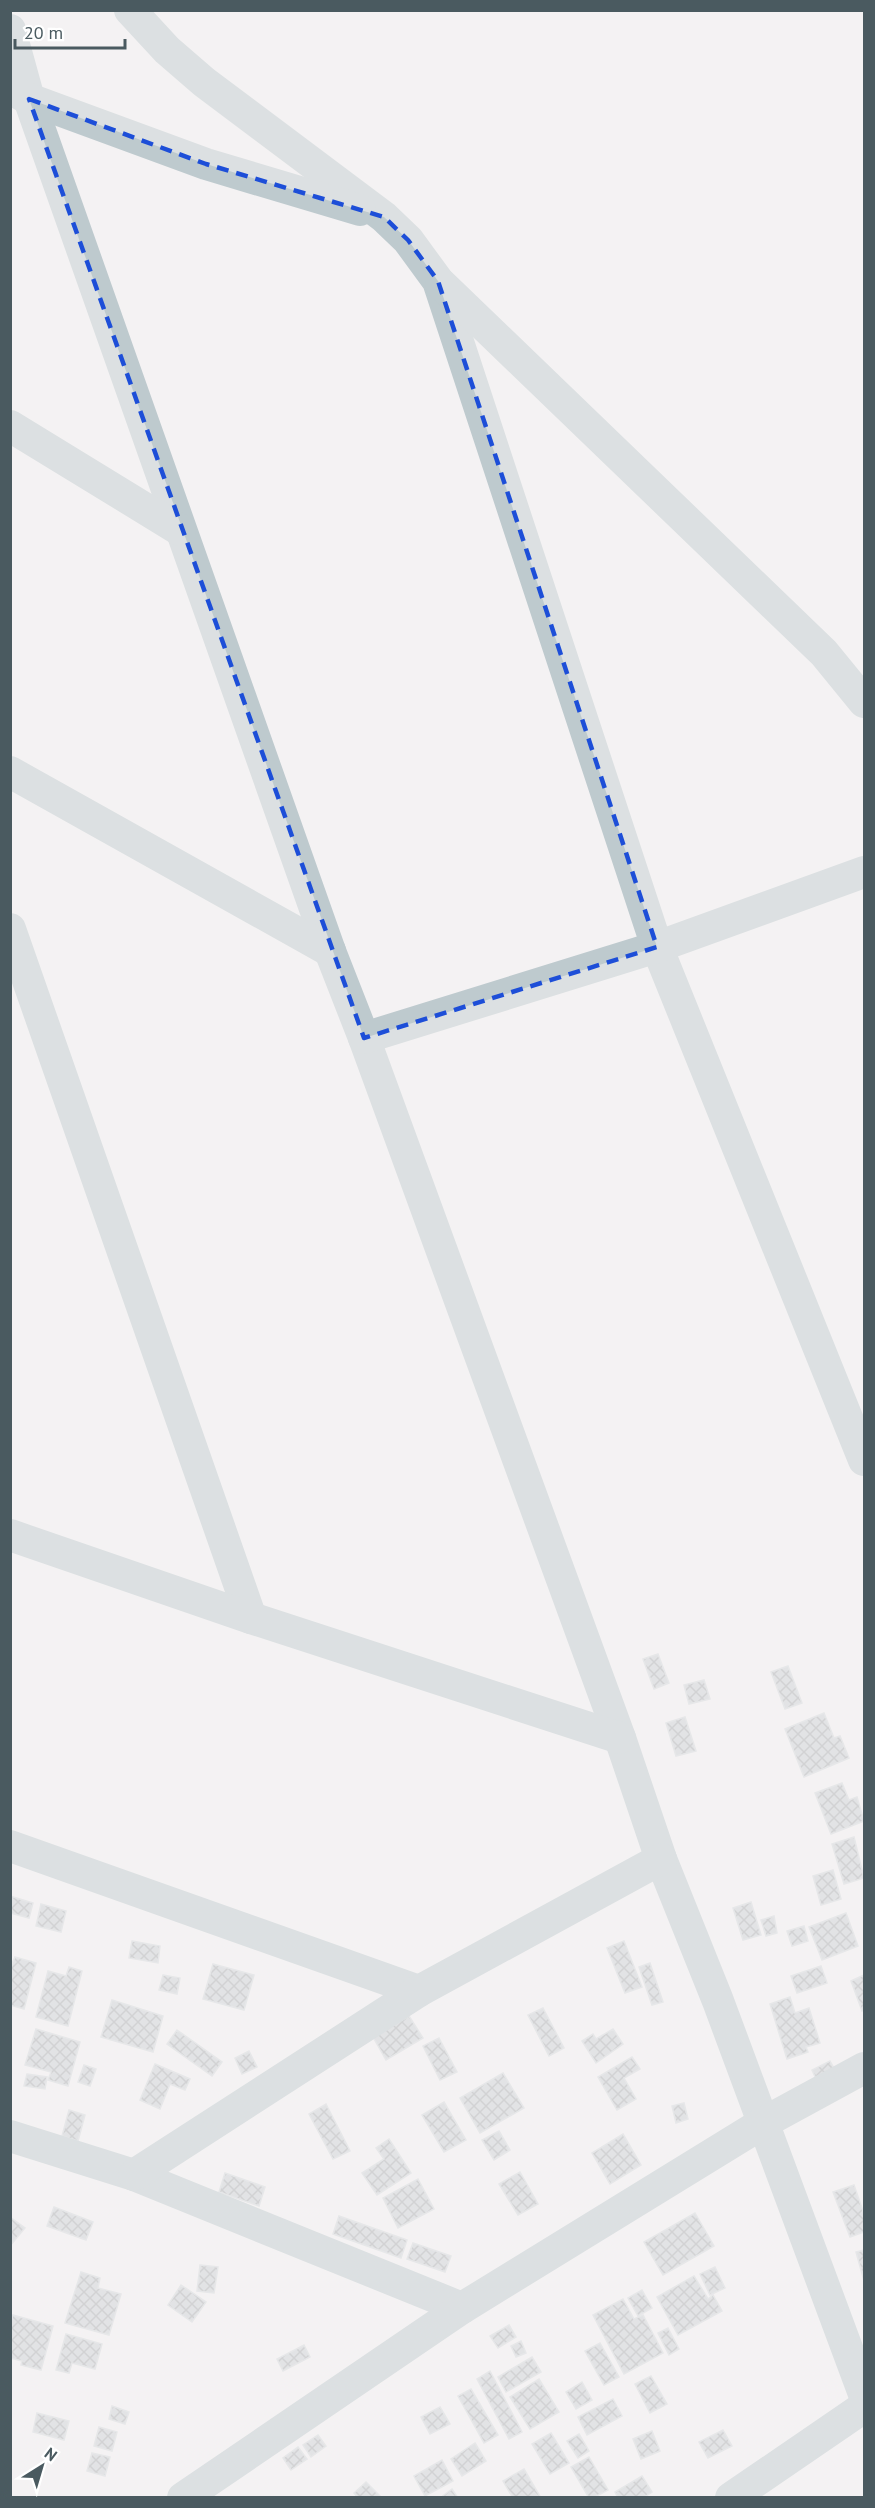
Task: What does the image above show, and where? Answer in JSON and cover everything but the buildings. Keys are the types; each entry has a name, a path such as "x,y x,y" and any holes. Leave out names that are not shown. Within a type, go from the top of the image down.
{"street":[{"path":"130,10 167,50 204,82 384,217 408,240 438,281 824,653 864,702"},
{"path":"10,30 20,94 180,530 330,951 364,1038 620,1738 661,1859 718,2001 864,2394"},
{"path":"20,94 206,164 384,217"},
{"path":"438,281 657,947 861,1439"},
{"path":"10,426 180,530"},
{"path":"10,772 330,951"},
{"path":"364,1038 657,947 864,872"},
{"path":"10,929 251,1618"},
{"path":"10,1535 251,1618 620,1738"},
{"path":"10,1846 419,1991"},
{"path":"134,2175 419,1991 661,1859"},
{"path":"183,2498 462,2308 763,2123 864,2068"},
{"path":"10,2136 134,2175 462,2308"},
{"path":"731,2498 864,2407"}],"highlighted area":[{"path":"29,99 206,164 384,217 408,240 438,281 657,947 364,1038"}]}
